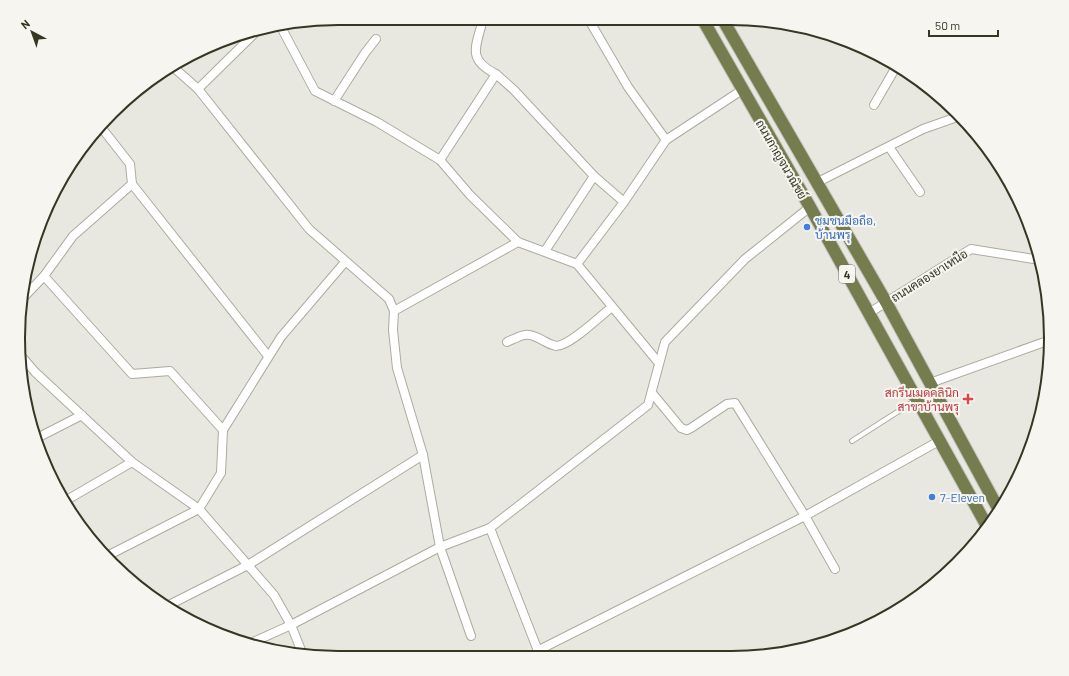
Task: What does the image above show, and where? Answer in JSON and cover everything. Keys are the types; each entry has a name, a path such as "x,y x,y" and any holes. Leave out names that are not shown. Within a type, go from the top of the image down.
{"highway":[{"name":"ถนนกาญจนวณิชย์","path":"706,25 810,207 984,521"},
{"name":"ถนนกาญจนวณิชย์","path":"726,25 886,302 996,504"}],"street":[{"path":"592,25 628,87 666,140"},
{"path":"481,27 474,48 475,55 487,70 496,74 514,90 594,176 624,202"},
{"path":"281,30 315,91 334,102 377,122 440,160 470,195 518,242 545,250 577,264 658,362"},
{"path":"198,89 250,38"},
{"path":"334,102 365,52 376,39"},
{"path":"176,70 198,89 309,229 389,299 394,311 393,330 397,368 423,455 440,547 471,636"},
{"path":"874,105 894,71"},
{"path":"440,160 496,74"},
{"path":"577,264 624,202 666,140 742,90"},
{"path":"816,183 923,129 953,118"},
{"path":"104,131 130,164 132,184 268,356"},
{"path":"889,147 920,192"},
{"path":"545,250 594,176"},
{"path":"29,291 44,276 73,236 132,184"},
{"path":"257,640 291,625 440,547 490,528 648,405 658,362 665,342 745,258 810,207"},
{"path":"394,311 518,242"},
{"name":"ถนนคลองยาเหนือ","path":"869,313 971,248 1033,259"},
{"path":"112,554 199,509 221,474 223,430 281,337 345,262"},
{"path":"44,276 132,374 170,371 223,430"},
{"path":"507,342 523,334 529,334 555,346 562,344 573,338 612,307"},
{"path":"930,383 1044,342"},
{"path":"26,361 132,462 199,509 274,595 291,625 300,648"},
{"path":"652,393 681,428 685,430 691,428 727,404 735,403 805,516 835,569"},
{"path":"41,436 82,415"},
{"path":"543,651 805,516 939,441"},
{"path":"172,603 248,565 423,455"},
{"path":"70,498 132,462"},
{"path":"490,528 536,651"}],"lane":[{"path":"852,441 916,400"}],"place":[{"name":"ชุมชนมือถือ, บ้านพรุ","path":"807,227"},
{"name":"สกรีนเมดคลินิก สาขาบ้านพรุ","path":"968,399"},
{"name":"7-Eleven","path":"932,497"}]}
